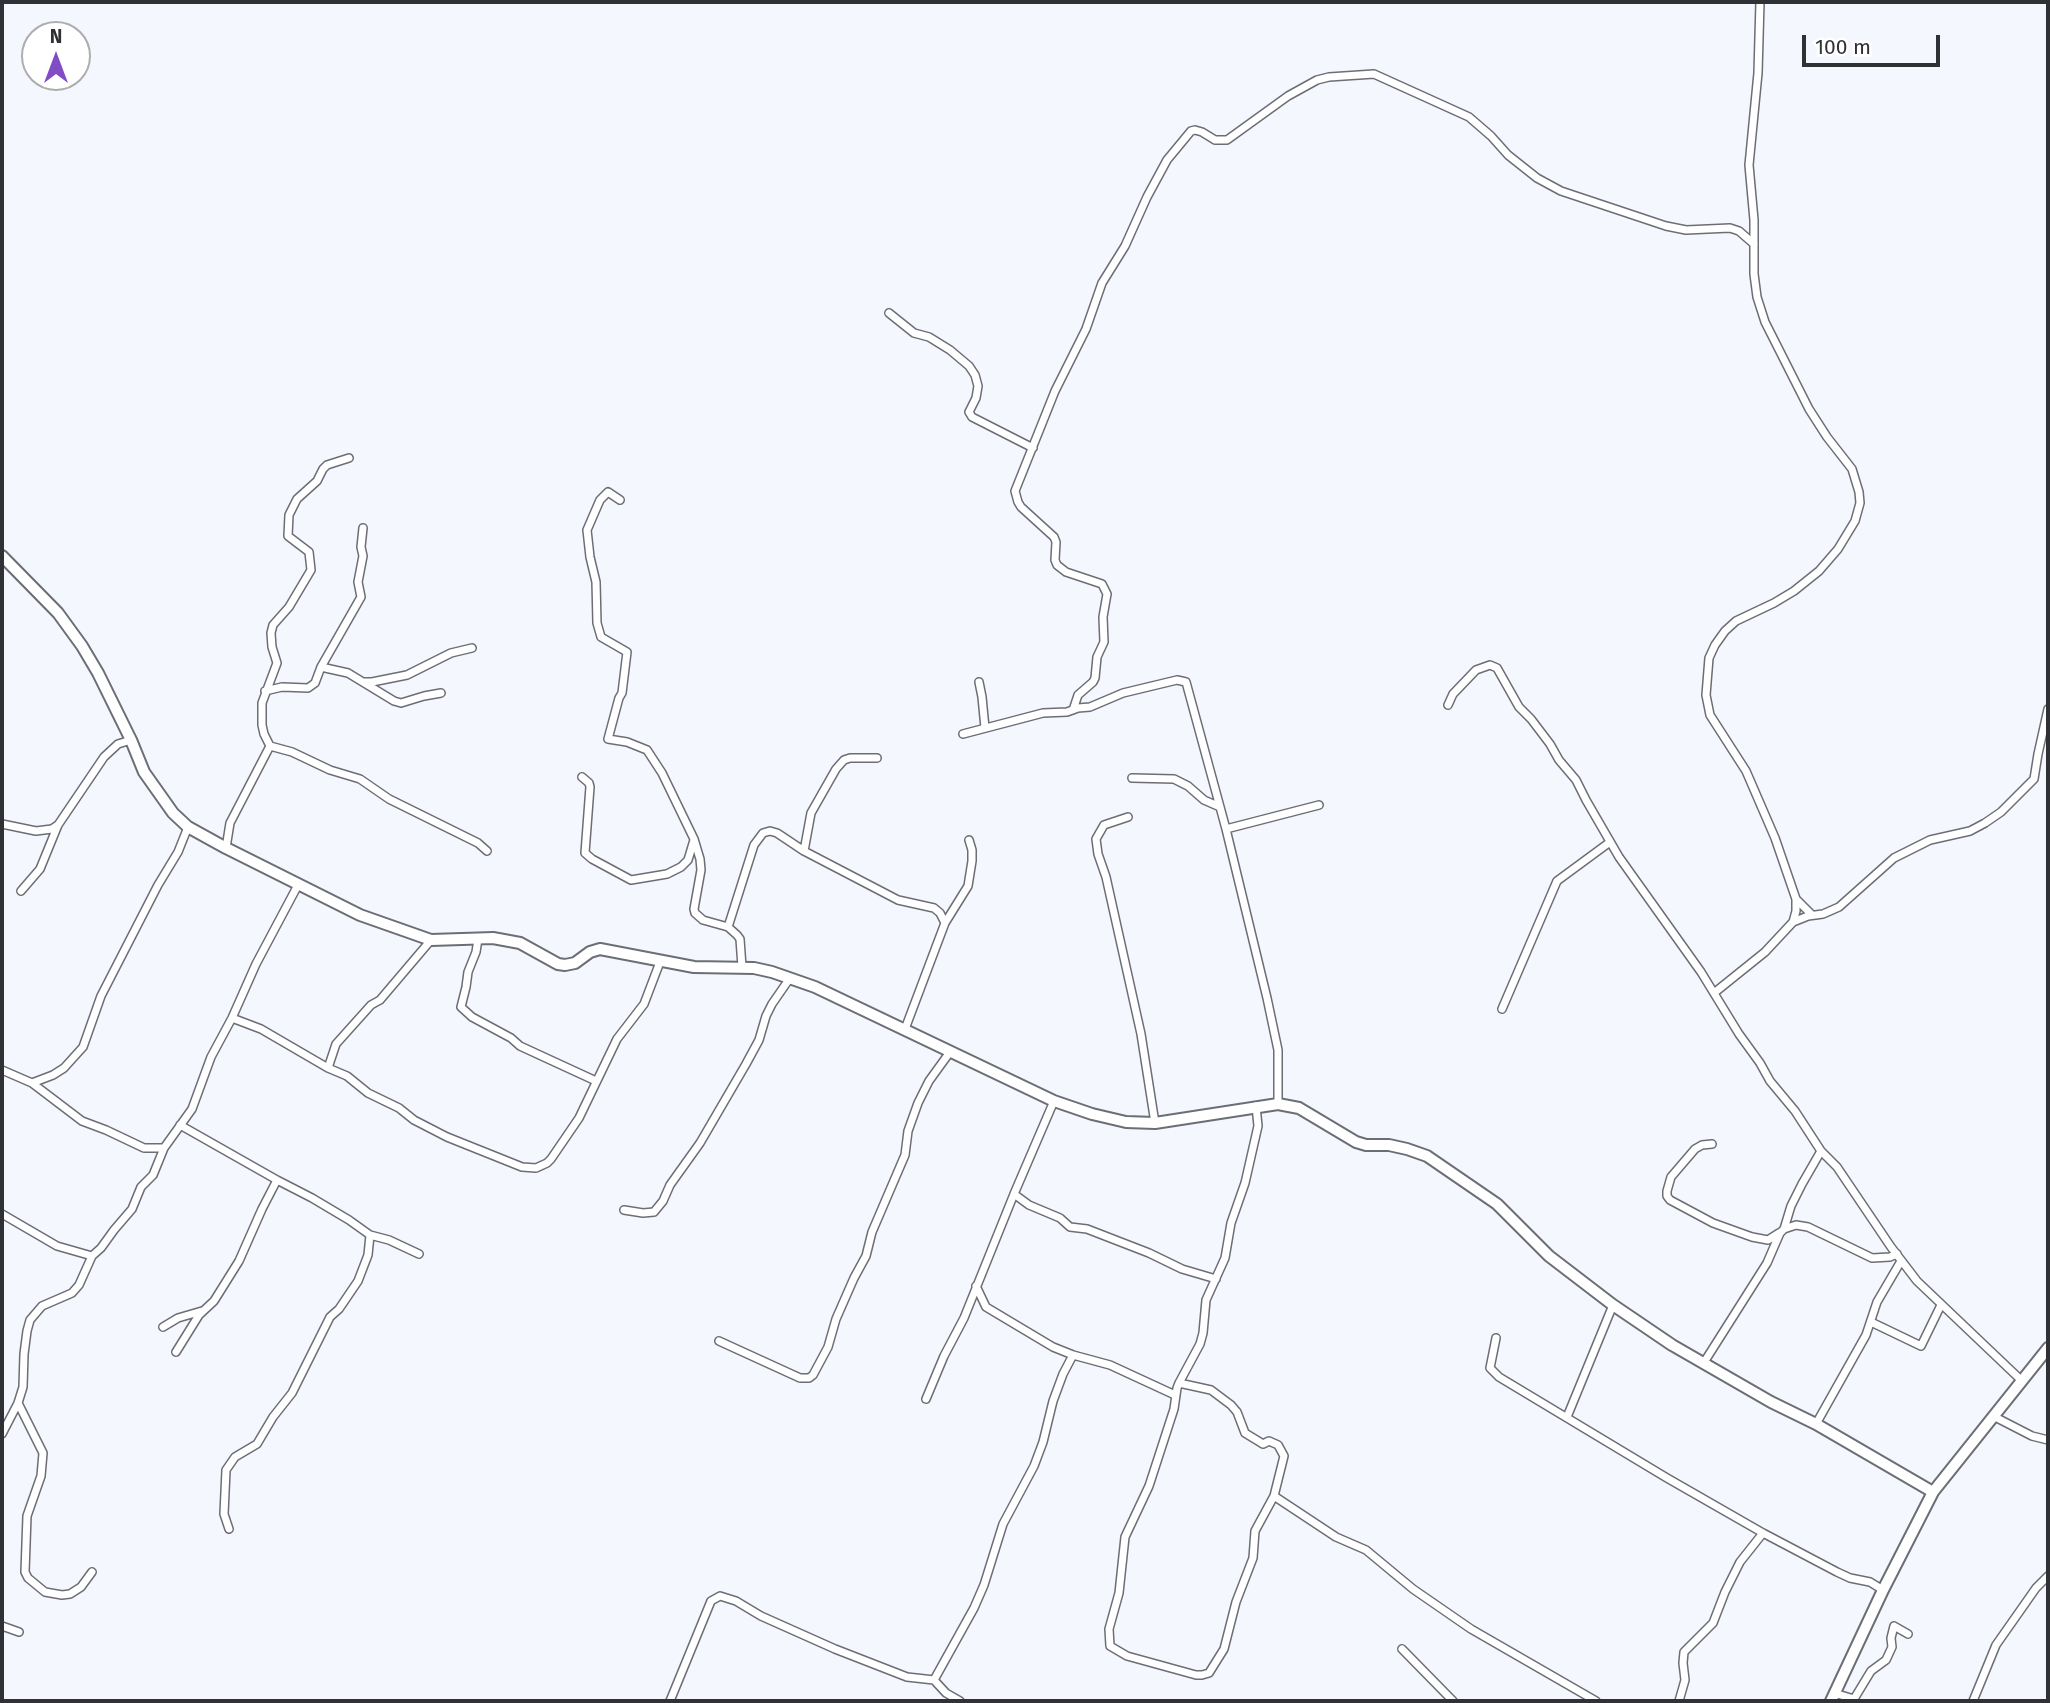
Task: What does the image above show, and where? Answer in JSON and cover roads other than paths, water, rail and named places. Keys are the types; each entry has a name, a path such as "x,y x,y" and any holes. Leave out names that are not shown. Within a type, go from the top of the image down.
{"street":[{"path":"1760,2 1758,73 1749,166 1757,297 1765,322 1810,409 1827,437 1852,469 1860,503 1856,521 1838,550 1819,571 1794,591 1736,621 1725,631 1709,658 1706,695 1710,715 1746,771 1775,838 1796,899 1793,922"},
{"path":"1073,710 1078,695 1095,678 1097,657 1104,642 1107,594 1102,584 1061,569 1055,560 1054,537 1018,502 1015,491 1055,391 1086,329 1102,283 1125,246 1147,197 1174,151 1191,131 1202,132 1215,141 1227,140 1288,96 1317,80 1374,74 1469,117 1508,155 1537,178 1561,191 1666,226 1686,230 1730,228 1754,244"},
{"path":"889,313 914,333 929,337 969,366 978,386 969,412 972,417 1033,448"},
{"path":"349,458 327,465 317,481 297,499 289,515 288,536 309,552 311,570 289,607 273,625 270,640 277,663 265,691 261,713 264,734 270,746 360,779 389,799 478,843 486,850"},
{"path":"620,500 608,492 600,500 587,530 596,582 597,623 601,637 627,652 622,694 608,739 627,742 647,750 676,799 700,859 695,913 709,923 727,927 740,939 741,967"},
{"path":"265,691 282,687 304,689 315,683 321,667 361,597 358,582 363,556 363,528"},
{"path":"2,556 58,613 82,646 99,673 144,772 173,813 188,827 298,885 377,922 431,940 494,938 520,943 558,964 565,965 575,963 590,952 600,949 694,967 754,968 790,978 815,987 1054,1101 1126,1122 1155,1123 1256,1105 1278,1104 1300,1108 1356,1142 1366,1145 1390,1145 1427,1156 1497,1204 1549,1256 1613,1305 1703,1364 1816,1424 1933,1492"},
{"path":"364,682 407,675 451,653 472,648"},
{"path":"1448,705 1452,694 1476,670 1490,666 1497,668 1519,707 1576,780 1610,842 1714,993 1770,1081 1795,1111 1821,1151 1837,1167 1899,1258 1917,1281 2021,1380"},
{"path":"321,667 344,672 401,703 441,693"},
{"path":"963,734 1043,713 1063,713 1090,707 1114,696 1177,680 1186,682 1226,829 1278,1050 1278,1104"},
{"path":"979,682 985,728"},
{"path":"1714,993 1765,951 1793,922 1839,907 1894,858 1930,840 1969,831 1985,824 2001,812 2035,779 2048,709"},
{"path":"21,891 40,869 58,825 104,757 118,744 131,740"},
{"path":"226,848 230,823 270,746"},
{"path":"804,851 811,813 836,769 850,758 877,758"},
{"path":"582,777 590,787 585,853 592,859 631,880 667,874 688,860 694,839"},
{"path":"1132,778 1179,781 1204,800 1220,807"},
{"path":"1226,829 1319,805"},
{"path":"1128,817 1104,825 1096,839 1141,1034 1155,1123"},
{"path":"2,824 46,831 58,825"},
{"path":"33,1083 64,1068 83,1047 101,996 130,937 178,852 188,827"},
{"path":"727,927 758,838 770,831 777,832 804,851 898,900 934,908 945,923"},
{"path":"905,1029 945,923 968,886 972,861 969,840"},
{"path":"1502,1009 1557,881 1610,842"},
{"path":"2,1434 23,1387 24,1354 30,1320 41,1306 72,1293 79,1285 92,1256 132,1209 138,1192 156,1170 164,1148 192,1109 211,1057 298,885"},
{"path":"1796,899 1812,915"},
{"path":"478,939 461,1007 472,1017 511,1038 520,1046 596,1081"},
{"path":"328,1068 335,1044 371,1005 380,1000 431,940"},
{"path":"232,1018 261,1029 346,1076 368,1093 447,1137 530,1168 541,1166 551,1159 579,1118 617,1039 644,1004 660,962"},
{"path":"624,1210 654,1212 663,1201 670,1185 700,1143 750,1057 772,1004 790,978"},
{"path":"719,1341 800,1378 813,1375 866,1256 872,1232 905,1155 908,1131 918,1103 929,1081 950,1052"},
{"path":"2,1070 33,1083 82,1121 106,1129 144,1148 164,1148"},
{"path":"926,1399 961,1324 1054,1101"},
{"path":"1179,1383 1211,1390 1231,1405 1237,1412 1245,1433 1263,1444 1269,1441 1278,1445 1282,1451 1283,1463 1274,1496 1255,1531 1253,1558 1239,1592 1224,1649 1209,1672 1196,1675 1127,1656 1110,1646 1109,1629 1119,1593 1125,1537 1149,1486 1171,1420 1179,1383 1200,1344 1206,1300 1225,1258 1233,1214 1248,1170 1258,1126 1256,1105"},
{"path":"180,1125 321,1203 370,1235 389,1240 419,1254"},
{"path":"1712,1144 1702,1144 1695,1149 1671,1177 1667,1196 1675,1204 1713,1223 1759,1239 1768,1240 1796,1225 1808,1227 1872,1258 1899,1258"},
{"path":"1703,1364 1771,1255 1797,1195 1821,1151"},
{"path":"176,1352 202,1311 214,1301 239,1261 261,1209 277,1180"},
{"path":"1014,1194 1029,1205 1060,1218 1070,1227 1087,1229 1175,1266 1216,1279"},
{"path":"2,1214 57,1246 92,1256"},
{"path":"229,1529 224,1514 226,1470 235,1457 257,1444 292,1393 330,1317 340,1309 358,1281 368,1255 370,1235"},
{"path":"1759,1239 1771,1255"},
{"path":"1816,1424 1866,1335 1877,1302 1899,1258"},
{"path":"976,1286 983,1303 990,1310 1053,1347 1110,1364 1175,1395"},
{"path":"1567,1417 1613,1305"},
{"path":"1871,1322 1921,1346 1941,1305"},
{"path":"163,1328 178,1318 202,1311"},
{"path":"1496,1338 1490,1364 1492,1372 1763,1533 1837,1572 1870,1582 1883,1590"},
{"path":"1908,1634 1894,1626 1892,1647 1886,1660 1871,1671 1854,1699 1833,1697 1933,1492 2048,1348"},
{"path":"934,1680 984,1585 1003,1524 1034,1466 1043,1442 1052,1401 1073,1355"},
{"path":"18,1403 43,1453 41,1476 27,1516 25,1572 28,1578 45,1592 62,1595 70,1594 81,1587 92,1572"},
{"path":"1995,1417 2032,1436 2048,1440"},
{"path":"1274,1496 1336,1537 1366,1550 1413,1589 1471,1629 1596,1701"},
{"path":"1679,1701 1685,1680 1685,1652 1713,1623 1740,1562 1763,1533"},
{"path":"1973,1701 1996,1645 2022,1607 2048,1576"},
{"path":"670,1701 711,1601 720,1597 736,1601 761,1616 835,1650 907,1677 934,1680 946,1693 960,1701"},
{"path":"2,1626 19,1632"},
{"path":"1402,1649 1453,1701"}]}
